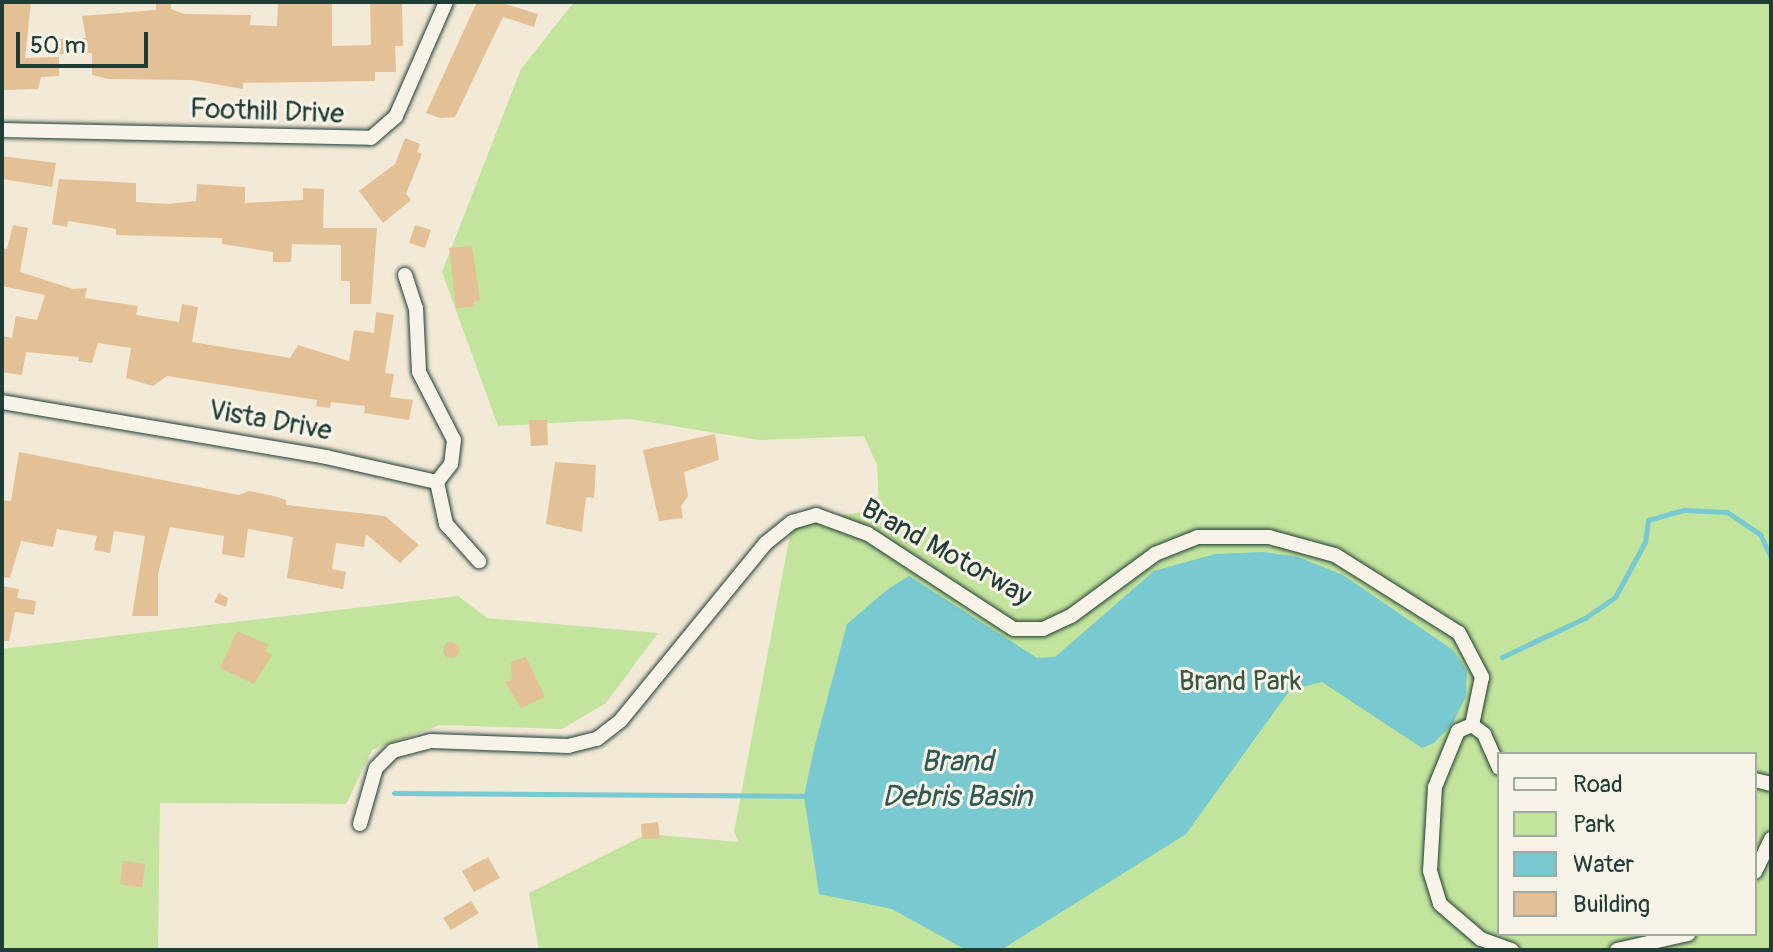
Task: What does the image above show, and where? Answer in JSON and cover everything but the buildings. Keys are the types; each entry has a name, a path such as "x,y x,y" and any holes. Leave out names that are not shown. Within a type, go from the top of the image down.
{"street":[{"name":"Foothill Drive","path":"2,130 371,138 396,116 446,2"},
{"path":"405,275 416,308 419,372 454,440 451,464 437,482 446,524 479,561"},
{"name":"Vista Drive","path":"2,402 269,446 437,482"},
{"name":"Brand Motorway","path":"360,824 376,768 393,751 431,741 568,746 597,739 621,720 766,543 792,522 816,515 868,534 1014,629 1043,629 1071,616 1155,554 1198,537 1269,537 1335,555 1459,633 1482,677 1472,725 1458,731 1435,787 1430,871 1440,904 1481,939 1512,950"},
{"path":"1472,725 1484,734 1497,763"},
{"path":"1757,868 1771,839"},
{"path":"1617,950 1679,936"}],"green space":[{"name":"Brand Park","path":"574,2 1771,2 1771,950 539,950 529,893 647,834 739,842 734,832 792,524 879,509 877,465 864,436 759,440 630,419 498,426 442,272 521,69"},
{"path":"458,596 487,618 658,633 606,703 562,729 440,725 372,750 346,804 160,803 158,950 2,950 2,649"}],"water":[{"name":"Brand Debris Basin","path":"1263,552 1298,557 1343,575 1453,650 1467,671 1466,696 1453,723 1434,743 1422,748 1322,682 1290,690 1186,834 1001,950 966,950 892,909 819,894 804,796 814,749 847,624 888,589 909,576 1037,658 1055,657 1154,571 1215,554"}],"waterway":[{"path":"1502,657 1585,618 1615,597 1645,542 1648,520 1684,510 1727,512 1760,534 1771,558"},
{"path":"394,793 811,796"}]}
